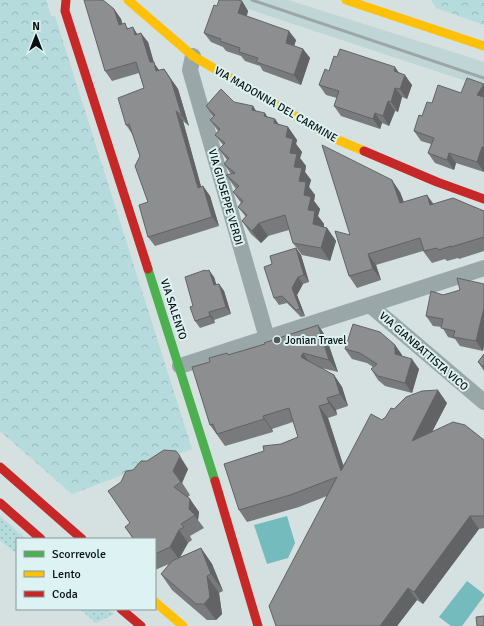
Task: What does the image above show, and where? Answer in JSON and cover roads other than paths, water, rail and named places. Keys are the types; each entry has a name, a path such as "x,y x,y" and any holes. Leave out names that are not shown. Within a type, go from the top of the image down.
{"street":[{"name":"VIA SALENTO","path":"66,0 65,11 180,366 222,500 258,626"},
{"name":"VIA MADONNA DEL CARMINE","path":"128,0 193,56 331,137 437,182 484,199"},
{"path":"346,0 484,46"},
{"name":"VIA GIUSEPPE VERDI","path":"193,56 190,70 267,338"},
{"path":"371,306 484,268"},
{"name":"VIA GIANBATTISTA VICO","path":"180,366 371,306 484,402"},
{"path":"0,467 81,538"},
{"path":"0,503 40,538"},
{"path":"156,603 183,626"},
{"path":"122,610 141,626"}],"water":[{"path":"287,516 295,543 288,558 267,564 254,525"},
{"path":"467,581 484,594 484,596 462,626 451,626 439,617"}],"railway":[{"path":"252,0 484,78"}],"place":[{"name":"Jonian Travel","path":"277,340"}]}
